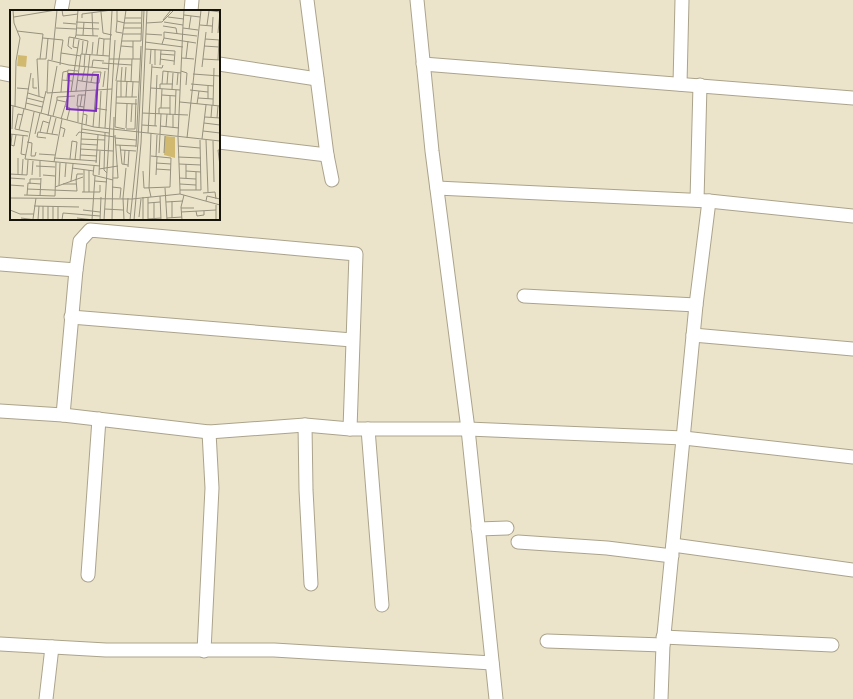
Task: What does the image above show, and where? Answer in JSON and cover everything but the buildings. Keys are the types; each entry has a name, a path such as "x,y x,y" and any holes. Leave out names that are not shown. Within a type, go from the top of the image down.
{"street":[{"path":"61,10 63,0"},
{"path":"190,10 192,0"},
{"path":"307,0 327,155 332,180"},
{"path":"417,0 437,188 468,429 496,699"},
{"path":"680,84 682,0"},
{"path":"220,64 317,79"},
{"path":"423,64 853,98"},
{"path":"0,73 10,75"},
{"path":"661,699 663,641 694,335 703,201 700,85"},
{"path":"220,142 327,155"},
{"path":"437,188 703,201 853,216"},
{"path":"63,415 71,317 80,241 90,230 356,254 350,428"},
{"path":"0,264 76,270"},
{"path":"524,296 696,305"},
{"path":"71,317 352,340"},
{"path":"694,335 853,349"},
{"path":"0,411 63,415 209,432 305,425 350,428 468,429 684,438 853,457"},
{"path":"88,575 100,419"},
{"path":"305,425 306,490 311,584"},
{"path":"368,428 382,605"},
{"path":"204,651 212,488 209,432"},
{"path":"478,529 507,528"},
{"path":"518,542 607,548 672,550 853,570"},
{"path":"546,641 663,641 832,645"},
{"path":"0,644 106,650 274,650 492,663"},
{"path":"46,699 52,647"}]}
